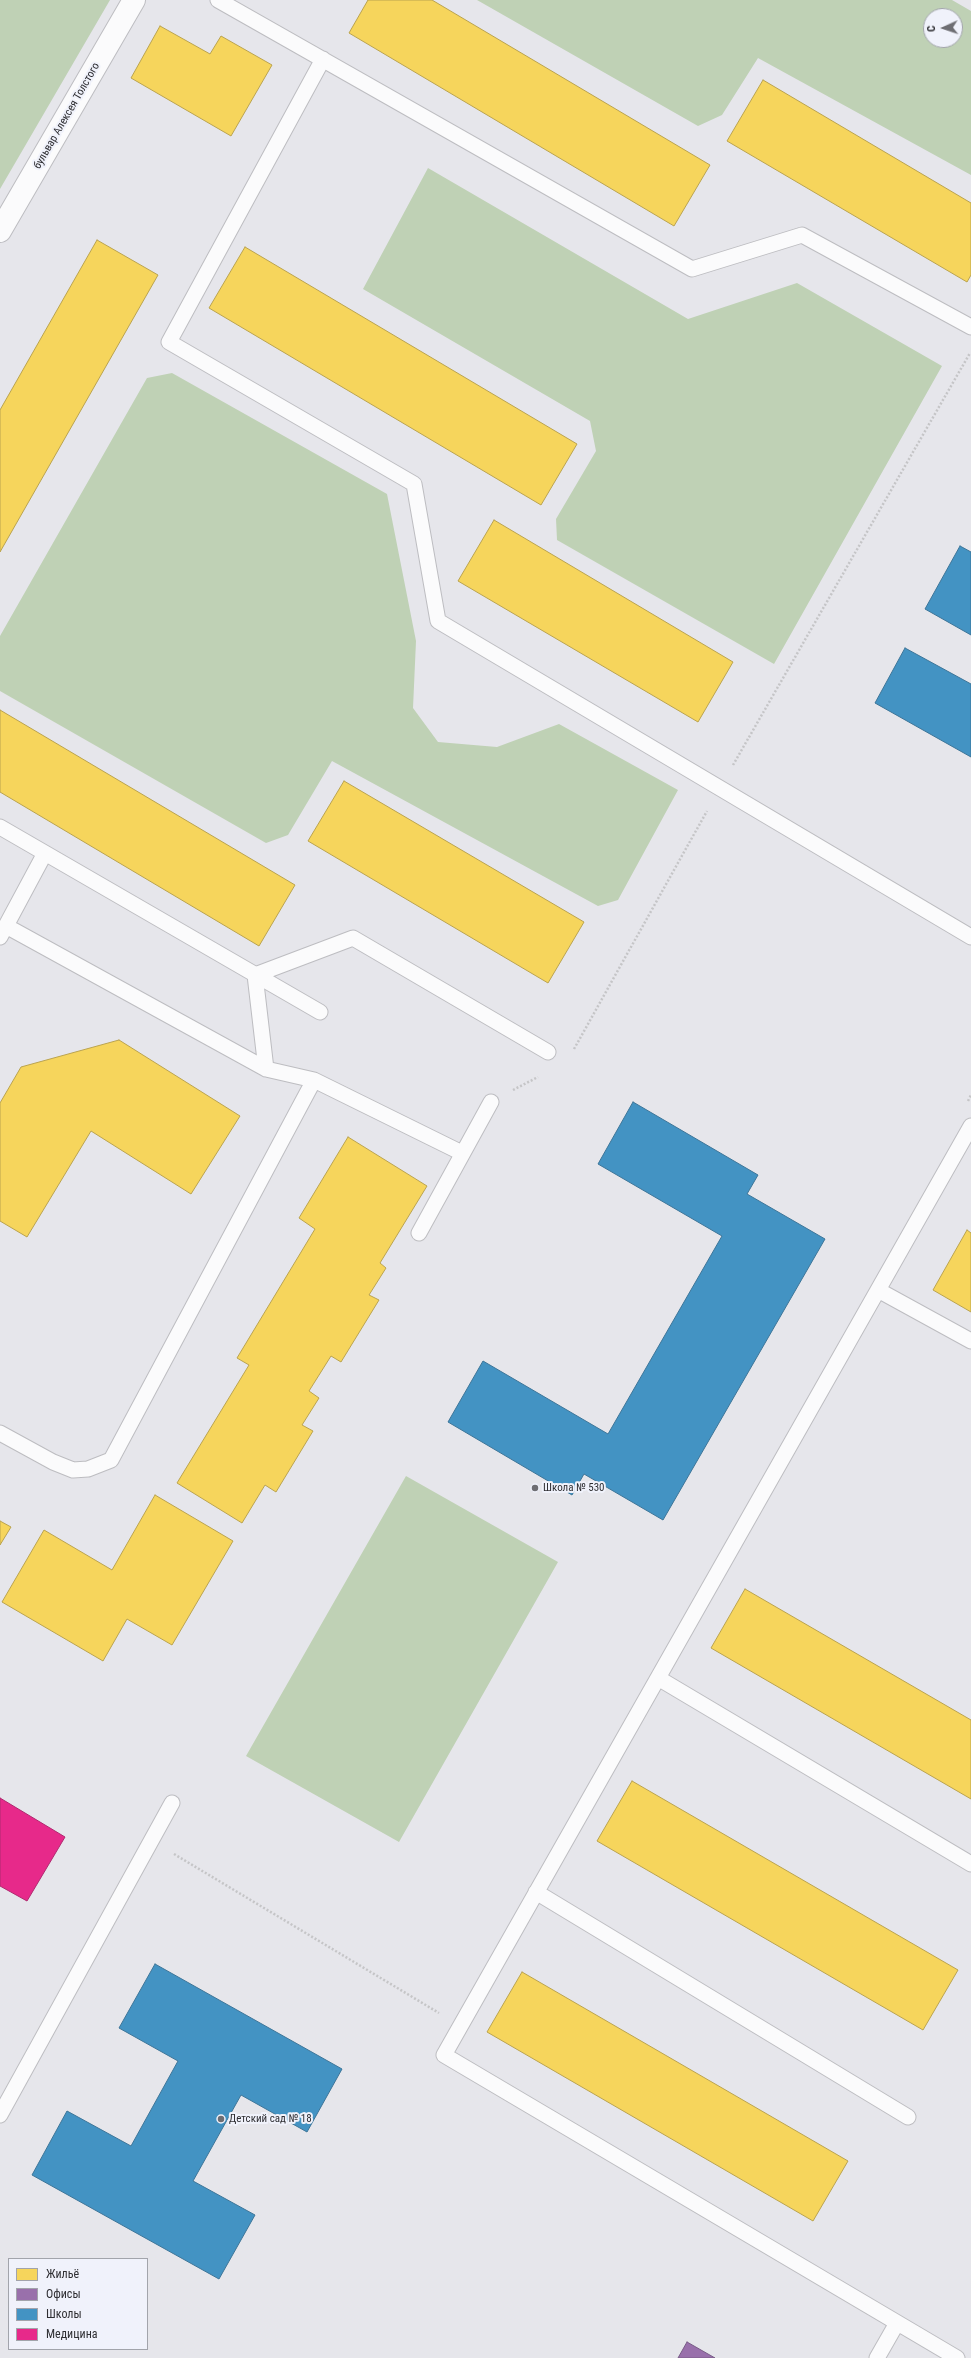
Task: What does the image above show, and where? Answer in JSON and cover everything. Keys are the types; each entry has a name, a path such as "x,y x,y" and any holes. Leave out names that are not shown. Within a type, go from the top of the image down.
{"street":[{"name":"бульвар Алексея Толстого","path":"0,231 134,0"}],"lane":[{"path":"218,0 692,269 802,235 971,327"},
{"path":"323,59 169,342 414,484 438,621 971,937"},
{"path":"0,827 320,1012"},
{"path":"45,853 3,932 266,1069 314,1080 462,1154"},
{"path":"255,975 353,938 548,1052"},
{"path":"255,975 266,1069"},
{"path":"0,1433 53,1462 73,1470 88,1469 111,1460 314,1080"},
{"path":"419,1233 491,1102"},
{"path":"957,2358 444,2055 878,1290 965,1150 971,1126"},
{"path":"878,1290 971,1341"},
{"path":"658,1678 971,1864"},
{"path":"0,2115 172,1803"},
{"path":"536,1892 908,2117"},
{"path":"877,2358 897,2323"}],"path":[{"path":"548,1052 567,1062 720,788 971,351"},
{"path":"491,1102 540,1076"},
{"path":"170,1851 444,2016"}],"green space":[{"path":"0,0 110,0 0,189"},
{"path":"477,0 952,0 971,11 971,175 758,58 722,115 698,126"},
{"path":"428,168 688,319 797,283 942,366 774,664 557,540 556,519 596,451 590,421 363,289"},
{"path":"172,373 387,494 416,641 413,708 438,742 497,747 559,724 678,790 618,900 598,906 332,761 288,835 266,843 0,691 0,636 147,378"},
{"path":"406,1476 558,1562 399,1842 246,1756"}],"building: Жильё":[{"path":"368,0 432,0 710,165 674,226 349,33"},
{"path":"160,26 210,54 221,36 272,65 231,136 131,78"},
{"path":"763,80 971,203 971,275 967,282 727,141"},
{"path":"97,240 158,275 0,552 0,410"},
{"path":"245,247 577,444 541,505 209,308"},
{"path":"494,520 733,662 698,722 458,581"},
{"path":"0,710 295,885 259,946 0,792"},
{"path":"344,781 584,922 548,983 308,841"},
{"path":"119,1040 240,1116 191,1194 91,1131 27,1237 0,1221 0,1103 21,1067"},
{"path":"348,1137 427,1186 380,1263 386,1268 369,1295 379,1300 341,1362 331,1356 309,1391 319,1398 302,1425 313,1431 276,1492 265,1485 242,1523 177,1483 249,1365 237,1358 315,1229 299,1218"},
{"path":"967,1230 971,1233 971,1312 933,1290"},
{"path":"155,1495 233,1541 172,1645 127,1619 103,1661 2,1602 44,1530 112,1570"},
{"path":"0,1521 11,1527 0,1545"},
{"path":"745,1589 971,1720 971,1799 711,1648"},
{"path":"632,1781 958,1970 923,2030 597,1841"},
{"path":"522,1972 848,2161 813,2221 487,2032"}],"building: Офисы":[{"path":"687,2342 715,2358 678,2358"}],"building: Школы":[{"path":"960,546 971,552 971,635 925,609"},
{"path":"905,648 971,684 971,757 875,703"},
{"path":"633,1102 758,1175 747,1194 825,1239 663,1520 584,1474 572,1495 448,1422 483,1361 608,1434 722,1236 598,1164"},
{"path":"155,1964 342,2069 307,2132 241,2095 193,2181 255,2215 219,2279 32,2175 67,2111 131,2146 178,2061 119,2028"}],"building: Медицина":[{"path":"0,1798 65,1837 27,1901 0,1886"}],"place":[{"name":"Школа № 530","path":"535,1488"},
{"name":"Детский сад № 18","path":"221,2119"}]}
